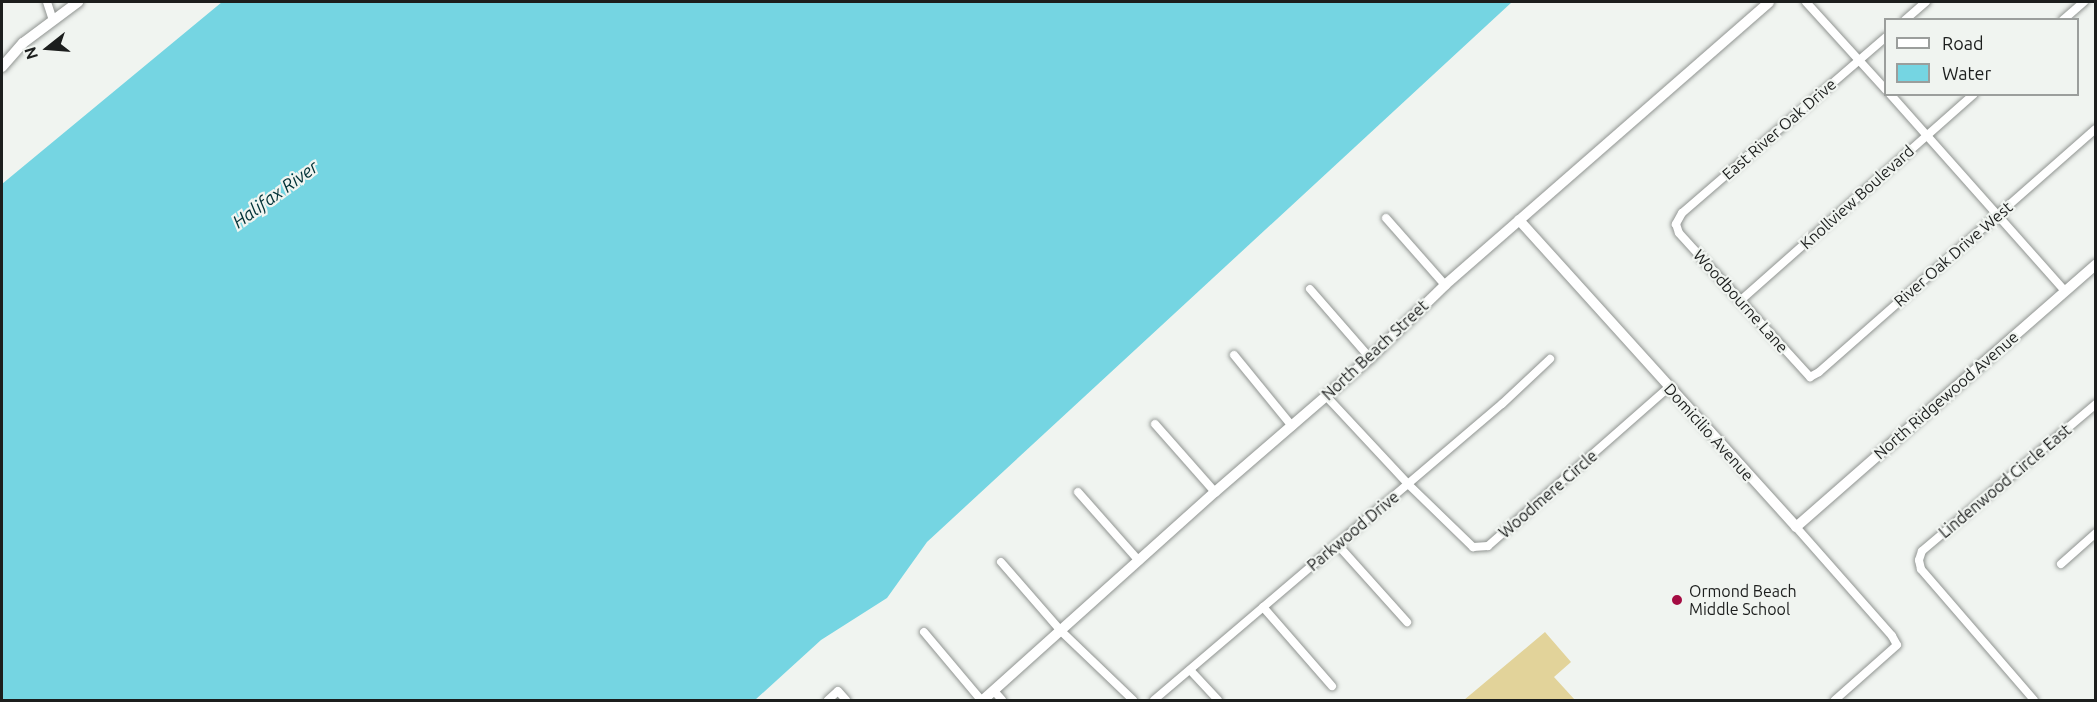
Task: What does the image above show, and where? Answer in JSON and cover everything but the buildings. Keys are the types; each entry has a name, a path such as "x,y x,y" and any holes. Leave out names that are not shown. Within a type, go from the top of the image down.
{"street":[{"path":"47,2 53,20"},
{"path":"2,67 23,43 78,2"},
{"name":"North Beach Street","path":"982,700 1215,492 1370,358 1445,285 1769,2"},
{"path":"1806,2 1884,88"},
{"path":"1907,18 1926,2"},
{"path":"2065,18 2084,2"},
{"name":"East River Oak Drive","path":"1676,224 1682,213 1884,39"},
{"path":"1892,96 2065,291"},
{"name":"Knollview Boulevard","path":"1741,300 1972,96"},
{"name":"River Oak Drive West","path":"1810,377 1819,372 2096,129"},
{"path":"1386,218 1445,285"},
{"name":"Domicilio Avenue","path":"1519,220 1796,527 1898,645 1835,700"},
{"name":"Woodbourne Lane","path":"1676,224 1679,233 1810,377"},
{"name":"North Ridgewood Avenue","path":"1796,527 2096,264"},
{"path":"1310,289 1370,358"},
{"path":"1234,355 1292,426"},
{"name":"Parkwood Drive","path":"1154,700 1502,405 1550,359"},
{"name":"Woodmere Circle","path":"1326,396 1469,546 1488,546 1669,387"},
{"name":"Lindenwood Circle East","path":"2034,700 1921,569 1919,560 1922,551 2096,404"},
{"path":"1155,424 1215,492"},
{"path":"1078,492 1139,561"},
{"path":"2061,564 2096,533"},
{"path":"1337,544 1407,622"},
{"path":"1001,562 1061,631 1133,700"},
{"path":"1263,607 1332,686"},
{"path":"924,632 982,700"},
{"path":"1190,669 1218,700"},
{"path":"828,700 838,691 846,700"},
{"path":"994,691 1002,700"}],"shaded area":[{"path":"1545,632 1571,662 1554,677 1575,700 1464,700"}],"water":[{"name":"Halifax River","path":"222,2 1512,2 927,542 887,598 821,640 755,700 2,700 2,184"}],"place":[{"name":"Ormond Beach Middle School","path":"1677,600"}]}
